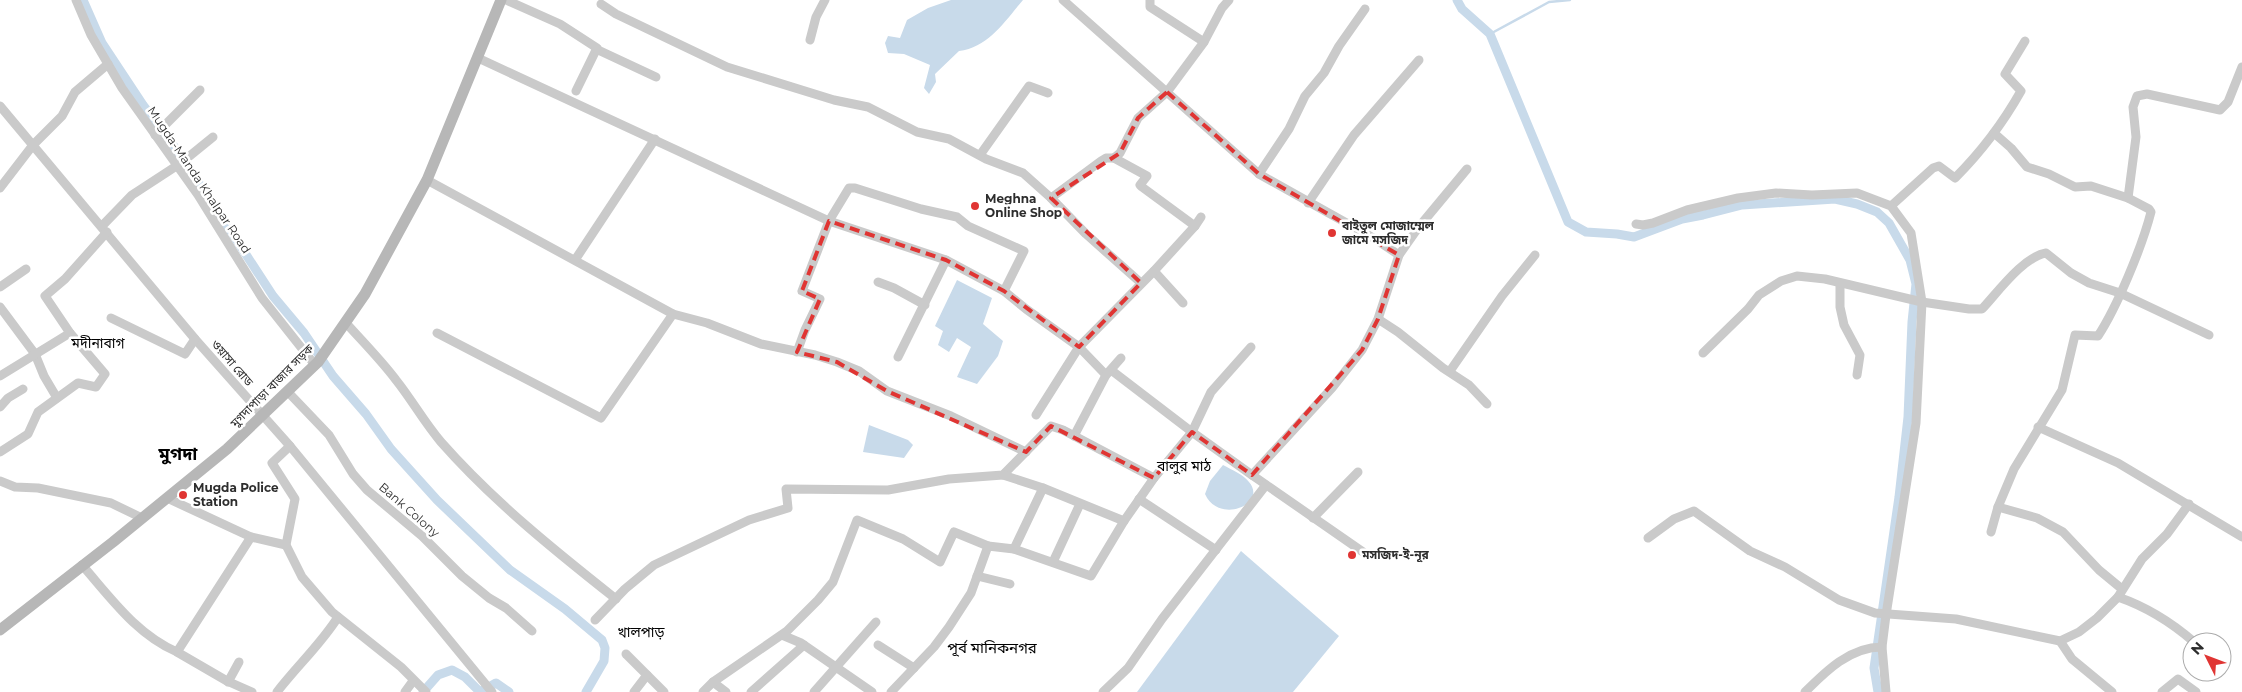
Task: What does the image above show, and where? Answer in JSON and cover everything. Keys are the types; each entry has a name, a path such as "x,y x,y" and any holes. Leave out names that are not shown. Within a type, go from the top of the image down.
{"street":[{"name":"Mugda-Manda Khalpar Road","path":"76,0 87,26 122,88 159,131 182,163 262,298 317,364"},
{"name":"মুগদাপাড়া বাজার সড়ক","path":"0,630 227,449 317,364 365,294 427,180 501,0"},
{"path":"506,0 560,24 596,49 656,77"},
{"path":"810,40 816,17 825,0"},
{"path":"1063,0 1260,174 1308,203 1375,239 1399,255"},
{"path":"1150,0 1150,7 1204,42"},
{"path":"1114,158 1120,153 1138,118 1167,92 1204,42 1222,8 1229,0"},
{"path":"601,4 616,14 727,67 834,100 868,107 917,132 949,139 980,155 1023,173 1051,198 1091,239 1141,283"},
{"path":"1260,174 1289,130 1305,96 1324,73 1339,46 1365,9"},
{"path":"1891,206 1933,168 1938,166 1955,178 1980,153 2013,106 2021,91 2005,74 2025,41"},
{"path":"576,91 596,49"},
{"path":"478,58 830,221 946,260 1004,291 1026,310 1079,347 1108,373 1363,552"},
{"path":"1308,203 1354,135 1419,60"},
{"path":"0,188 33,145 62,116 75,92 108,64"},
{"path":"2128,198 2136,137 2133,107 2137,96 2147,94 2220,110 2228,102 2242,67"},
{"path":"980,155 1029,86 1048,93"},
{"path":"159,131 200,90"},
{"name":"ওয়াসা রোড","path":"0,106 195,339 290,446 411,597 492,692"},
{"path":"1991,532 1998,507 2014,469 2062,390 2074,336 2098,336 2106,324 2151,212 2149,209 2128,198 2091,186 2075,187 2049,174 2027,167 2014,151 1994,133"},
{"path":"0,452 28,434 38,412 78,383 96,387 105,374 70,333 45,296 72,273 132,194 182,163 213,137"},
{"path":"575,260 655,140"},
{"path":"1051,198 1101,161 1106,158 1114,158 1147,176 1140,185 1195,226"},
{"path":"1252,475 1332,388 1362,350 1378,319 1399,255 1418,228 1467,169"},
{"path":"427,180 673,314 706,323 761,344 837,362 859,371 887,391 951,416 1026,452"},
{"path":"797,352 820,299 802,291 830,221 849,188 855,188 921,209 957,217 968,226 1024,251 1004,291"},
{"path":"1636,224 1643,226 1713,203 1776,193 1812,195 1857,193 1891,206 1911,233 1920,302 1916,422 1881,614 1877,647 1886,692"},
{"path":"1036,415 1079,347 1154,271 1201,217"},
{"path":"1703,353 1748,309 1759,295 1781,281 1797,276 1907,300 1969,309 1982,309 2015,273 2028,262 2046,253 2089,283 2120,293 2209,335"},
{"path":"1450,372 1502,296 1535,255"},
{"path":"898,357 946,260"},
{"path":"0,287 26,269"},
{"path":"1154,271 1183,303"},
{"path":"878,282 894,288 925,305"},
{"path":"1840,284 1840,307 1844,325 1860,355 1857,375"},
{"path":"0,307 35,354 44,376 58,398"},
{"path":"437,333 601,418 673,314"},
{"path":"111,318 185,354 195,339"},
{"path":"1378,319 1442,368 1469,384 1487,404"},
{"path":"346,323 396,380 416,411 440,440 484,488 552,549 616,599"},
{"path":"0,376 70,333"},
{"path":"703,692 713,682 782,634 818,600 833,582 858,520 903,539 940,562 954,532 988,546 1014,549 1091,576 1139,499 1192,432 1211,392 1251,347"},
{"path":"1074,436 1108,373 1121,358"},
{"path":"0,407 8,398 23,389"},
{"name":"Bank Colony","path":"287,391 329,435 353,474 367,490 422,536 462,576 489,598 506,608 532,631"},
{"path":"1003,475 1051,426 1154,478"},
{"path":"2038,427 2118,463 2242,537"},
{"path":"290,446 272,463 295,499 286,545 302,577 338,617 401,667 426,692"},
{"path":"1313,518 1358,472"},
{"path":"595,620 654,565 749,520 788,508 786,489 888,490 949,479 1003,475 1043,488 1124,521"},
{"path":"0,481 14,487 38,488 111,503 142,518"},
{"path":"1103,692 1128,668 1162,619 1266,485"},
{"path":"1014,549 1043,488"},
{"path":"167,498 252,538 286,545"},
{"path":"1139,499 1216,550"},
{"path":"1053,562 1080,504"},
{"path":"1648,538 1674,519 1694,511 1699,512 1728,537 1750,551 1785,567 1839,600 1881,614 1956,619 2060,641 2078,632 2097,618 2120,593 2142,559 2167,534 2189,504"},
{"path":"1998,507 2037,518 2064,532 2120,593 2144,606 2183,632"},
{"path":"177,652 252,538"},
{"path":"891,692 934,647 972,593 988,546"},
{"path":"82,565 128,619 153,639 228,682 252,692"},
{"path":"977,576 1010,584"},
{"path":"278,692 295,669 328,634 338,617"},
{"path":"814,692 876,622"},
{"path":"782,634 804,646 872,692"},
{"path":"2060,641 2072,659 2112,692"},
{"path":"878,645 914,668"},
{"path":"751,692 804,646"},
{"path":"1804,692 1826,670 1854,653 1877,647"},
{"path":"626,654 664,692"},
{"path":"228,682 239,662"},
{"path":"634,692 647,675"},
{"path":"2162,692 2178,679 2196,692"},
{"path":"405,692 415,682"},
{"path":"713,682 726,692"}],"highlighted area":[{"path":"1167,92 1259,174 1399,255 1378,319 1362,350 1252,475 1192,432 1154,478 1051,426 1026,452 887,391 837,362 797,352 820,299 802,291 829,221 946,260 1004,291 1079,347 1141,283 1051,198 1120,153 1138,118"}],"water":[{"path":"951,0 1023,0 1002,25 987,39 970,49 959,51 935,74 936,82 929,94 924,88 930,65 904,54 888,53 885,43 888,36 900,38 907,20 928,8"},
{"path":"957,280 992,298 983,324 1003,341 998,356 977,384 957,377 971,347 957,338 949,352 938,345 943,331 935,326"},
{"path":"869,425 908,440 913,445 904,458 863,452"},
{"path":"1223,465 1244,477 1253,490 1252,498 1247,504 1239,508 1230,510 1220,508 1212,503 1205,494 1210,481"},
{"path":"1241,551 1339,636 1293,692 1137,692"}],"waterway":[{"path":"83,0 102,43 217,210 273,296 304,333 333,376 366,414 391,449 437,500 510,570 565,609 602,640 605,648 604,661 586,692"},
{"path":"1457,0 1462,9 1490,34 1568,222 1586,232 1634,237 1682,219 1742,205 1835,199 1857,204 1877,212 1889,223 1910,260 1916,284 1912,322 1908,417 1899,497 1874,668 1878,692"},
{"path":"1490,34 1549,2 1570,0"},
{"path":"423,692 438,675 452,670 465,677 480,692"},
{"path":"482,691 496,683 509,692"}],"place":[{"name":"Meghna Online Shop","path":"975,206"},
{"name":"বাইতুল মোজাম্মেল জামে মসজিদ","path":"1332,233"},
{"name":"Mugda Police Station","path":"183,495"},
{"name":"মসজিদ-ই-নূর","path":"1352,555"}],"district":[{"name":"মদীনাবাগ","path":"98,343"},
{"name":"মুগদা","path":"178,454"},
{"name":"বালুর মাঠ","path":"1184,466"},
{"name":"খালপাড়","path":"641,632"},
{"name":"পূর্ব মানিকনগর","path":"992,648"}]}
